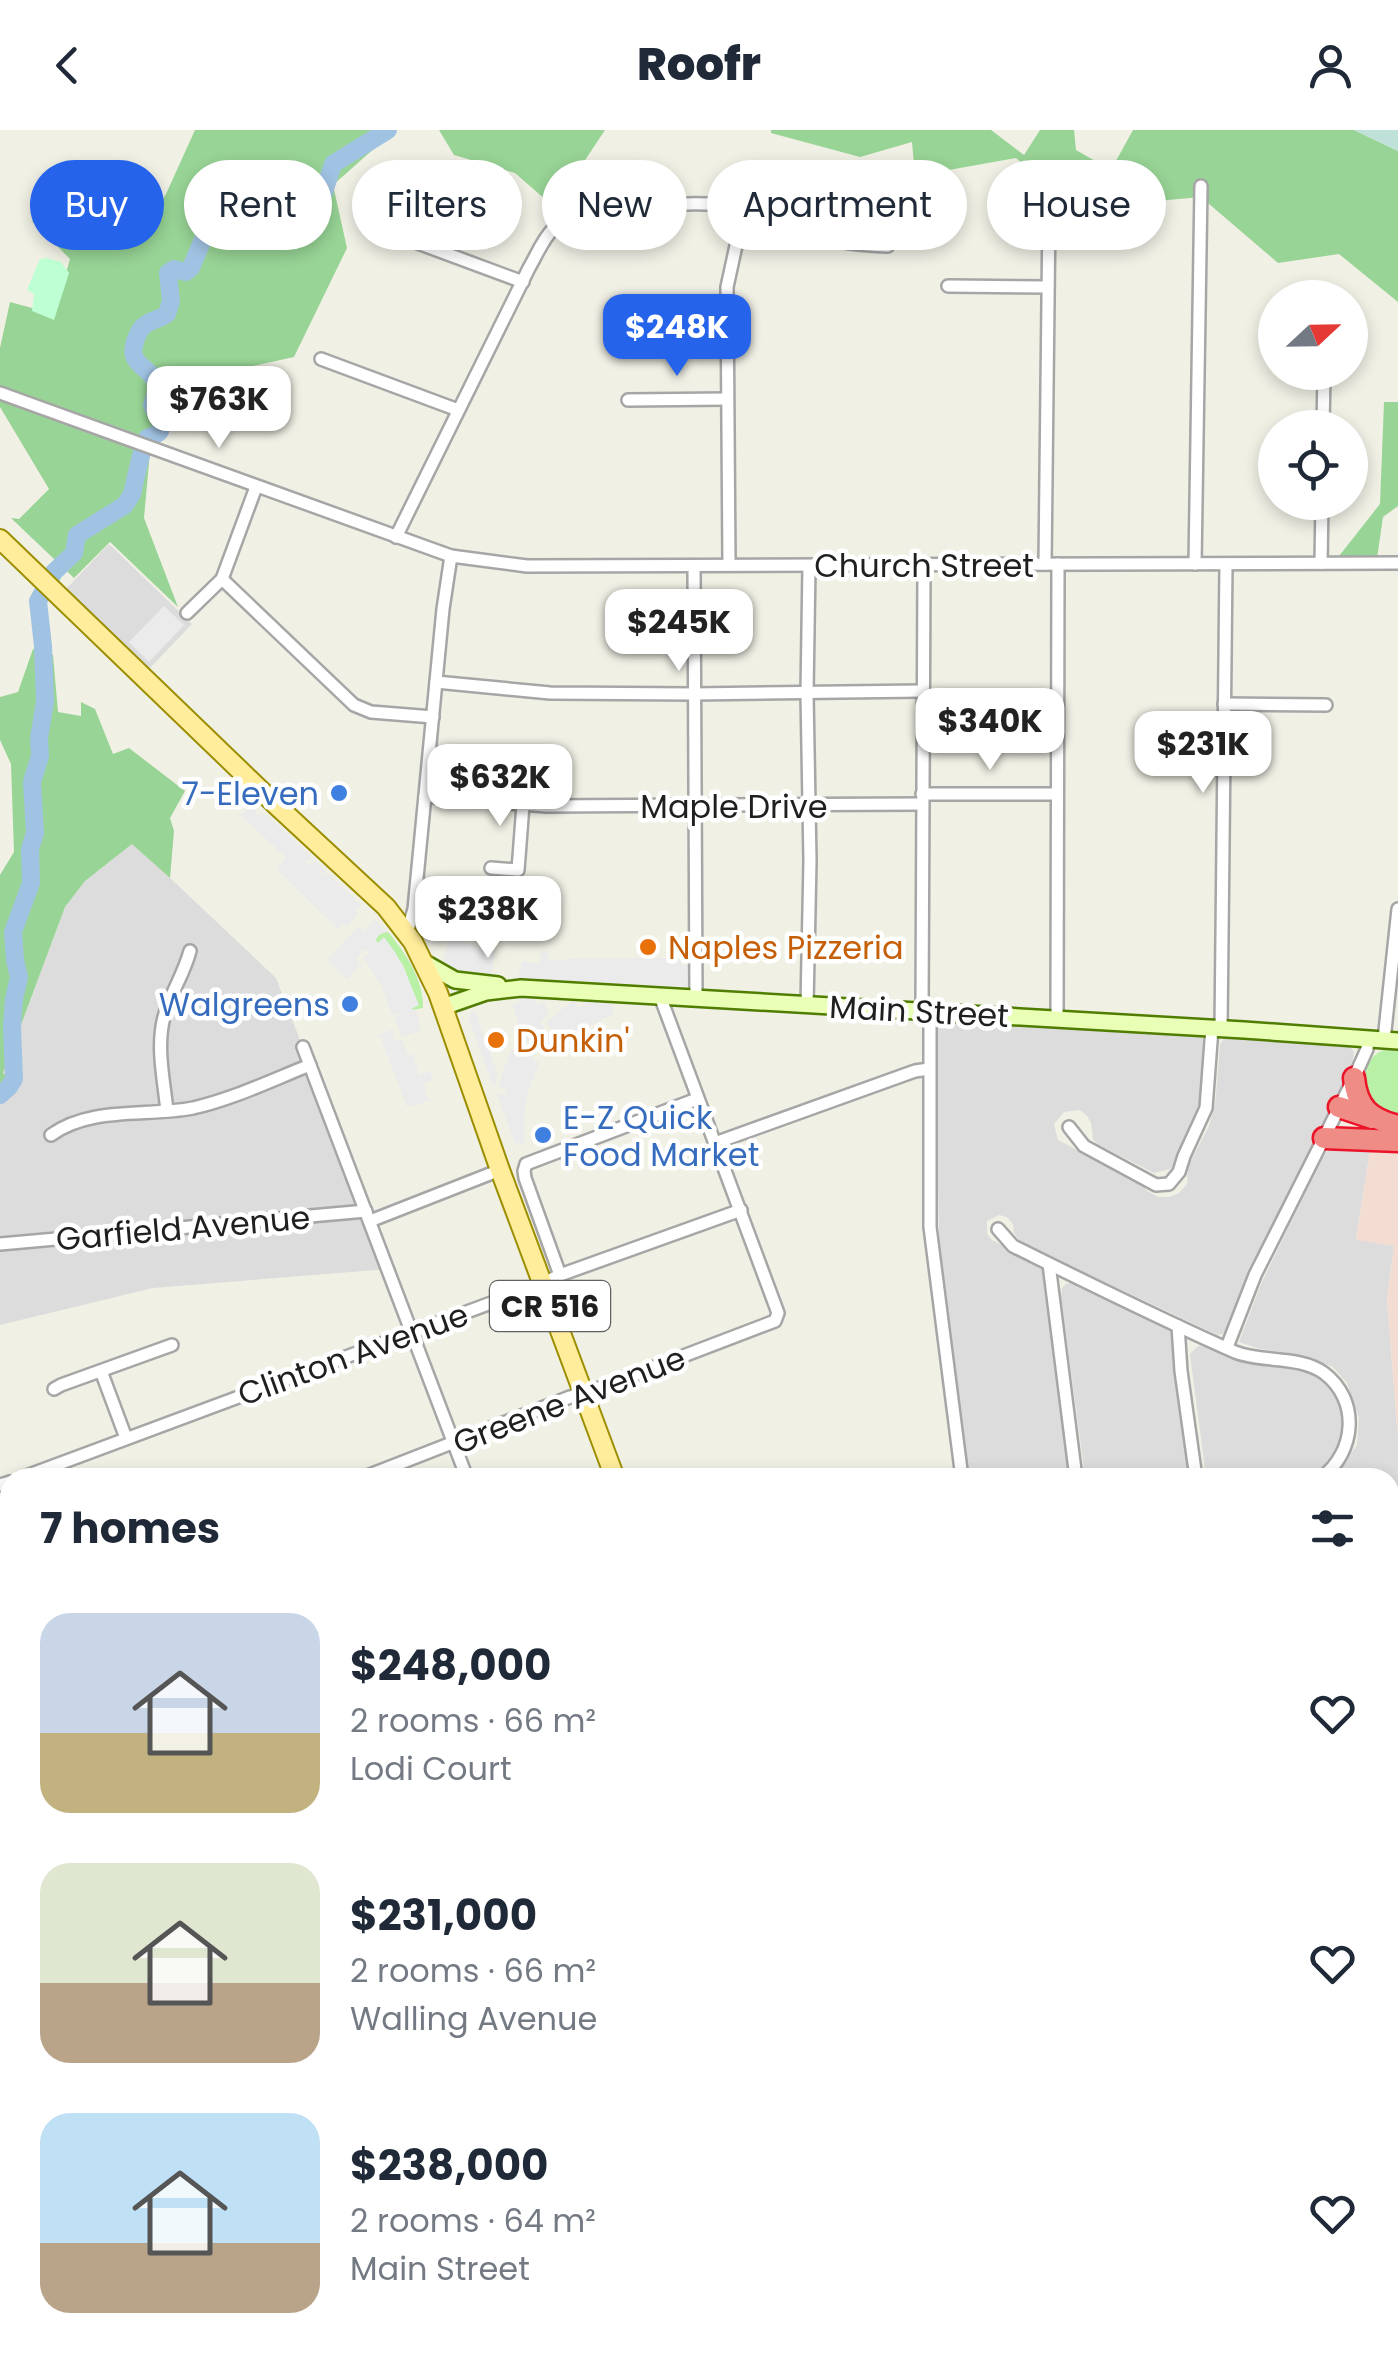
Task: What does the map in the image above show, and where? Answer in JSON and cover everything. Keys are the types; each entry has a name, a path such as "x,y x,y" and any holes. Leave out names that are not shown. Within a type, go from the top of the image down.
{"highway":[{"path":"1354,1078 1362,1106 1374,1118"},
{"path":"1339,1108 1398,1126"},
{"path":"1324,1138 1398,1141"}],"main road":[{"name":"CR 516","path":"0,540 386,908 407,933 443,1007 611,1468"}],"street":[{"path":"1194,564 1201,186"},
{"path":"396,537 552,229 568,220 681,202 707,203"},
{"path":"438,250 523,282"},
{"path":"729,566 728,287 736,250"},
{"path":"1048,250 1057,1018"},
{"path":"948,286 1048,287"},
{"path":"321,359 458,410"},
{"name":"Church Street","path":"0,393 451,556 527,566 1398,563"},
{"path":"628,400 727,399"},
{"path":"187,614 222,579 256,487"},
{"path":"1321,562 1322,520"},
{"path":"407,933 414,915 451,556"},
{"path":"1069,1127 1084,1146 1156,1186 1169,1184 1179,1172 1206,1108 1216,1028 1226,564"},
{"path":"694,566 696,999"},
{"path":"807,1004 809,566"},
{"path":"924,566 922,799 931,1239 961,1468"},
{"path":"222,579 354,705 371,712 433,717"},
{"path":"436,682 550,692 922,691"},
{"path":"1224,704 1326,704"},
{"name":"Maple Drive","path":"425,796 523,804 694,806 1057,794"},
{"path":"491,868 518,870 523,804"},
{"path":"1226,1348 1255,1275 1366,1052 1383,1040 1398,909"},
{"path":"167,1112 162,1025 190,950"},
{"path":"424,962 455,980 522,988"},
{"name":"Main Street","path":"443,1007 486,992 522,988 1383,1040"},
{"path":"660,996 741,1210"},
{"path":"303,1048 463,1468"},
{"path":"51,1135 87,1118 205,1105 310,1065"},
{"path":"714,1143 915,1070 930,1069"},
{"path":"560,1275 524,1178 526,1164 698,1099"},
{"name":"Garfield Avenue","path":"0,1244 368,1216 500,1170"},
{"name":"Clinton Avenue","path":"47,1468 741,1210"},
{"name":"Greene Avenue","path":"388,1468 775,1321 778,1313 741,1210"},
{"path":"998,1229 1013,1246 1238,1354 1310,1366 1324,1373 1348,1409 1349,1435 1340,1458 1330,1468"},
{"path":"1049,1264 1075,1468"},
{"path":"1178,1326 1195,1468"},
{"path":"54,1390 172,1345"},
{"path":"101,1371 126,1438"}],"shaded area":[{"path":"1354,130 1398,130 1398,151"},
{"path":"109,544 192,624 148,670 65,590"},
{"path":"164,606 184,625 149,662 129,642"},
{"path":"255,802 257,815 266,814 313,858 304,861 309,866 315,860 325,870 321,877 327,872 361,905 347,926 343,923 338,929 276,869 286,858 238,816"},
{"path":"133,843 276,978 389,1269 153,1288 0,1325 0,1102 15,1085 3,1073 65,907 85,881"},
{"path":"375,919 386,932 375,941 378,943 384,937 395,952 419,1005 411,1009 416,1010 421,1030 402,1037 395,1018 400,1013 392,1014 380,983 363,957 368,951 356,958 361,964 347,980 327,960 359,926 365,931"},
{"path":"451,938 494,952 492,977 453,972 443,959"},
{"path":"547,951 550,961 681,958 682,966 689,960 690,983 688,987 518,978 522,961 538,964 540,952"},
{"path":"517,996 539,996 536,1005 544,1002 549,1016 541,1021 548,1034 552,1030 546,1023 573,1000 579,1007 585,1004 583,998 617,1000 611,1004 614,1014 584,1029 559,1051 533,1038 525,1041 512,1005 521,1001"},
{"path":"474,1009 498,1075 494,1088 468,1018"},
{"path":"939,1020 1200,1034 1206,1044 1201,1110 1170,1169 1154,1173 1097,1144 1091,1123 1080,1110 1064,1112 1054,1124 1058,1140 1140,1182 1159,1197 1179,1193 1187,1184 1188,1166 1209,1126 1215,1105 1220,1045 1224,1038 1347,1043 1354,1052 1352,1065 1223,1334 1021,1243 1007,1217 999,1215 987,1221 987,1234 992,1240 1034,1262 1045,1275 1070,1468 968,1468 939,1236 935,1027"},
{"path":"394,1029 395,1041 402,1039 419,1075 430,1071 433,1080 423,1084 429,1101 407,1107 377,1036"},
{"path":"525,1045 535,1051 532,1058 539,1063 527,1095 525,1142 516,1145 496,1093 501,1096 506,1092 498,1086 511,1050 520,1052"},
{"path":"1341,1143 1371,1145 1356,1239 1394,1246 1387,1299 1398,1468 1340,1468 1357,1445 1359,1418 1347,1383 1333,1367 1303,1355 1239,1342 1261,1284 1329,1149"},
{"path":"1371,1145 1398,1146 1398,1438 1387,1299 1394,1246 1356,1240"},
{"path":"1075,1282 1170,1328 1191,1468 1084,1468 1061,1296 1066,1284"},
{"path":"1207,1345 1235,1357 1314,1373 1329,1382 1346,1422 1340,1447 1324,1468 1205,1468 1190,1354 1198,1346"}],"green space":[{"path":"195,130 395,130 361,160 352,160 352,168 333,185 347,248 294,357 176,383 150,452 144,518 178,607 110,542 74,578 11,518 19,519 49,489 0,407 0,348 10,302 54,314 70,259 61,250 164,250 166,194"},
{"path":"439,130 605,130 585,160 542,160 542,197 522,179 522,160 471,160 454,155"},
{"path":"991,130 1024,155 1040,130 1074,130 1076,150 1094,160 1016,158 987,160 987,163 967,167 967,160 914,160 912,142 860,157 771,133"},
{"path":"1133,130 1354,130 1398,151 1398,302 1339,254 1278,263 1201,197 1166,200 1166,160 1116,160"},
{"path":"40,259 61,262 69,273 54,320 32,311 34,294 27,290"},
{"path":"1384,402 1398,402 1398,506 1383,517 1376,565 1332,565 1380,504"},
{"path":"33,649 53,655 58,712 81,716 81,702 95,709 113,754 129,748 185,791 170,818 174,831 170,878 132,844 85,881 65,907 3,1073 16,1085 0,1102 0,875 14,852 11,764 0,740 0,697 18,692"},
{"path":"388,932 413,968 423,1008 412,1010 418,1005 403,965 384,938 378,943 375,939"},
{"path":"1384,1050 1398,1051 1398,1120 1370,1105 1366,1089 1371,1059"}],"waterway":[{"path":"147,438 160,430 152,405 158,387 136,360 134,348 141,328 167,314 171,301 168,273 191,268 204,237 254,232 278,208 323,195 333,164 388,130"},
{"path":"0,1095 14,1079 12,1027 19,977 13,932 31,883 30,849 35,833 32,782 40,756 45,702 38,601 54,572 74,553 77,535 125,505 132,494 141,455"}],"place":[{"name":"7-Eleven","path":"339,793"},
{"name":"Naples Pizzeria","path":"648,947"},
{"name":"Walgreens","path":"350,1004"},
{"name":"Dunkin'","path":"496,1040"},
{"name":"E-Z Quick Food Market","path":"543,1135"}]}
